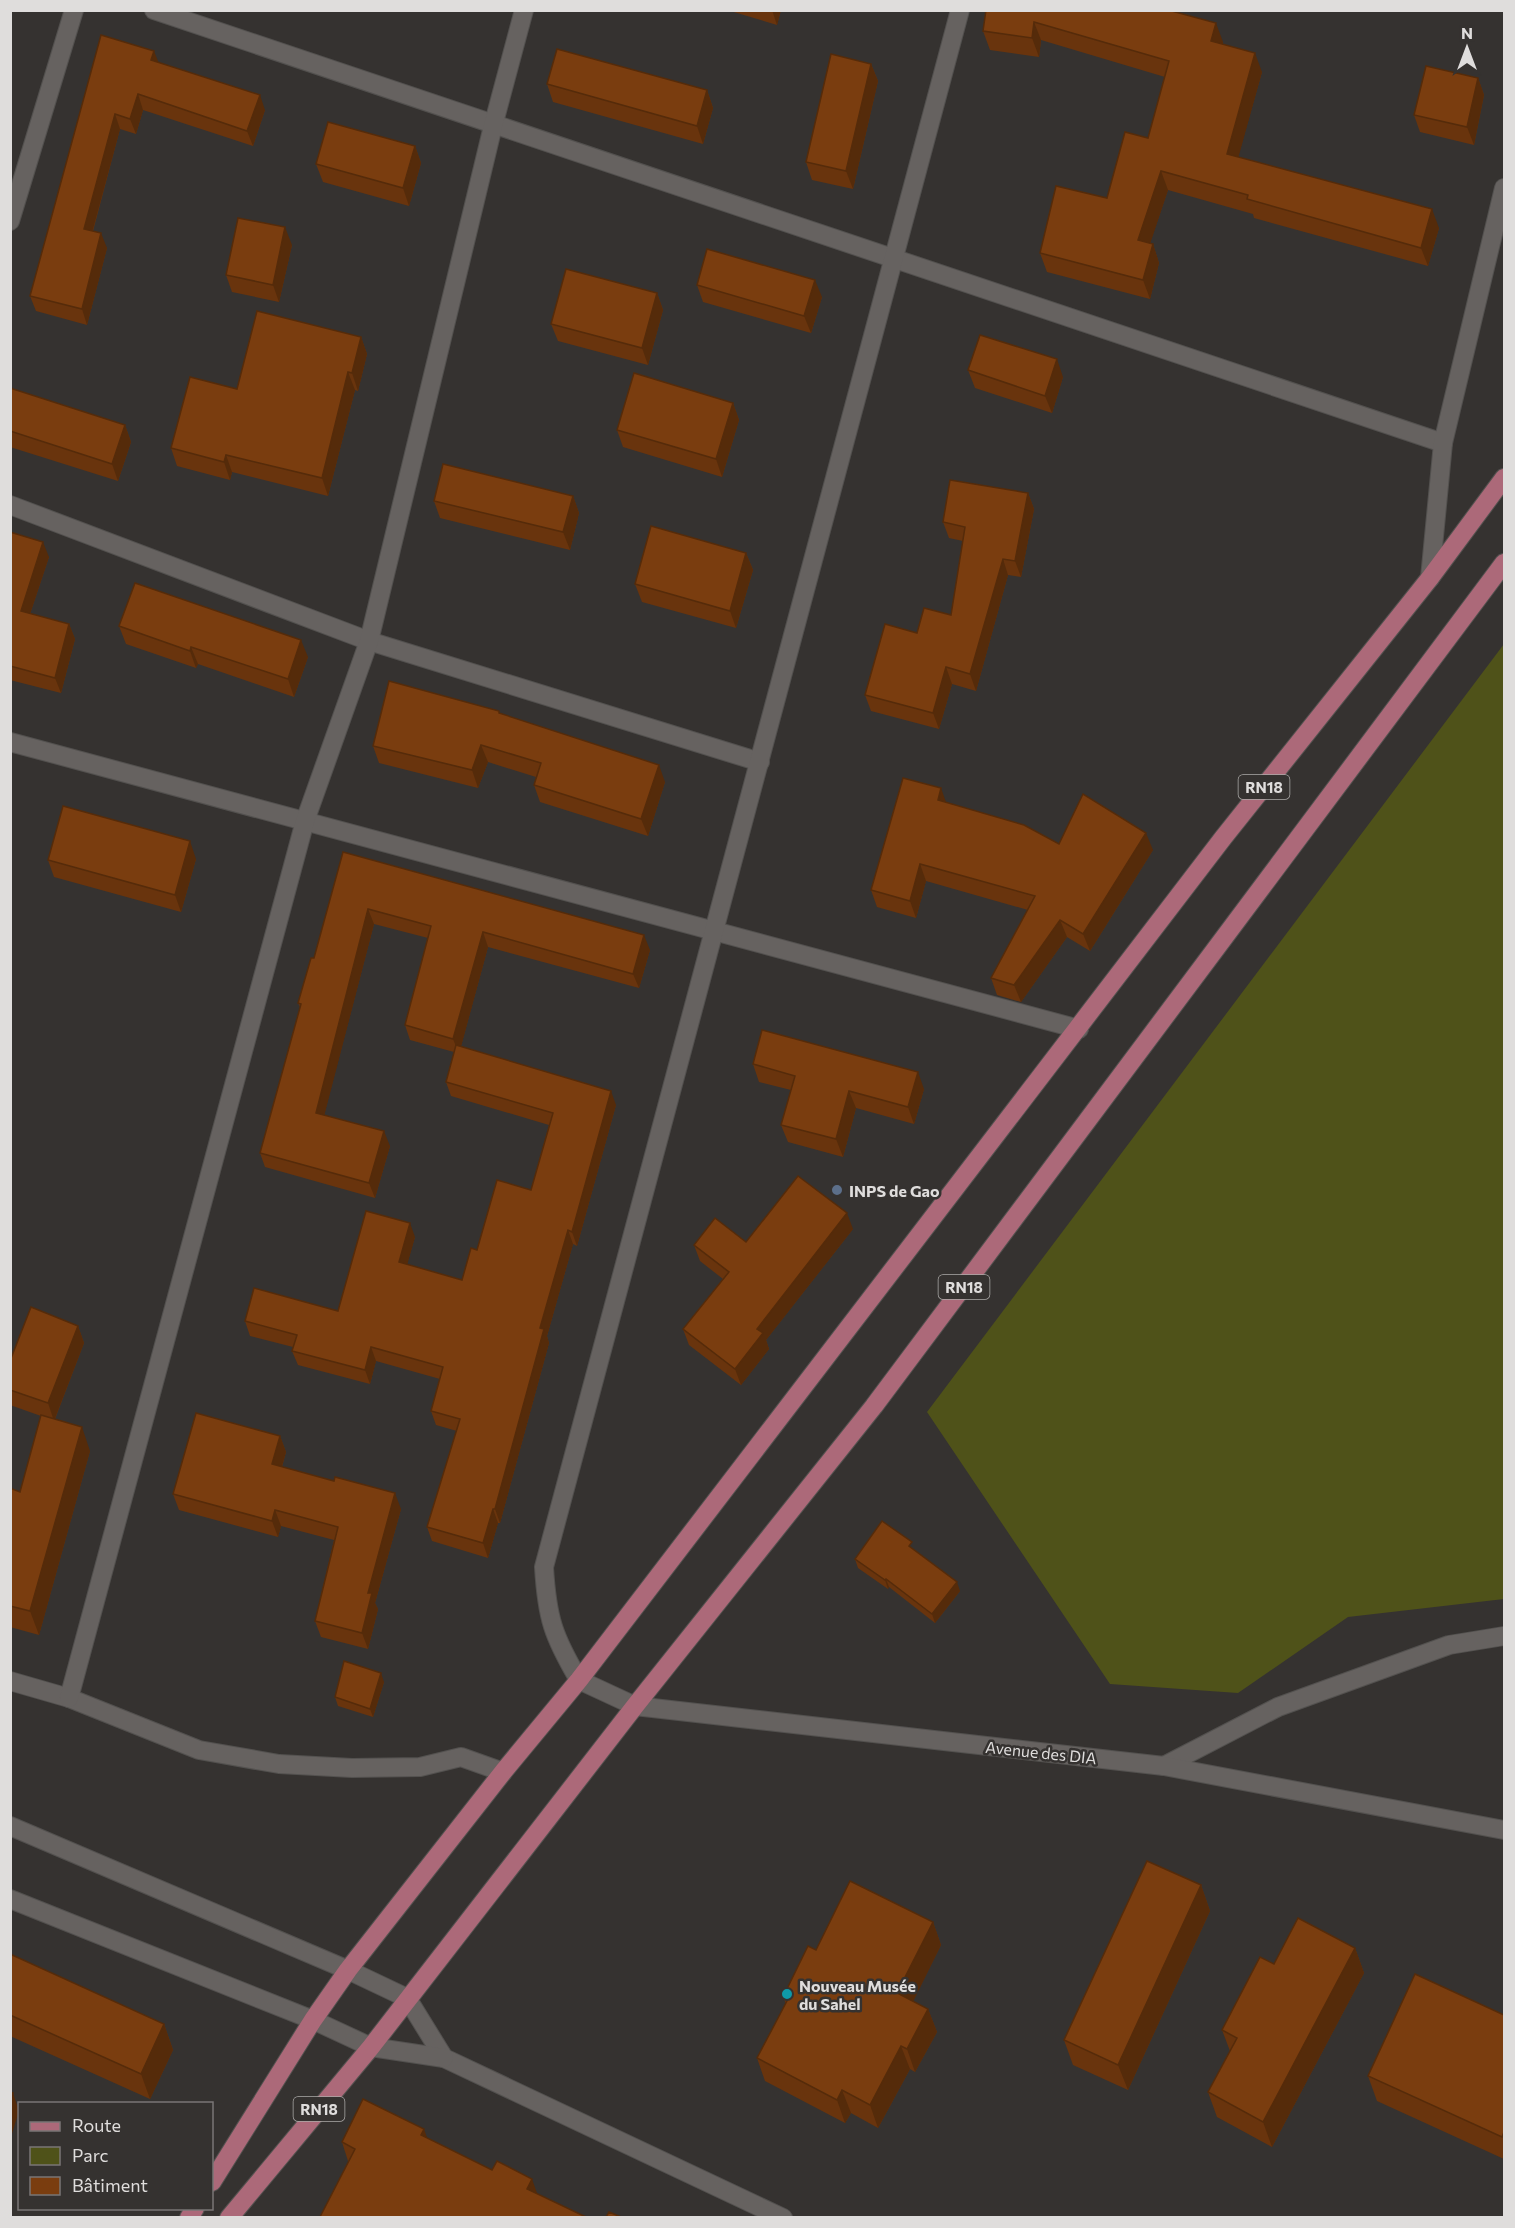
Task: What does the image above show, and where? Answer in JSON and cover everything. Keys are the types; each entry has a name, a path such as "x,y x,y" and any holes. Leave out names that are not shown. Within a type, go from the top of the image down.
{"main road":[{"name":"RN18","path":"213,2180 313,2020 348,1970 503,1772 579,1680 1223,838 1430,578 1504,478"},
{"name":"RN18","path":"229,2217 371,2048 407,1998 635,1706 874,1406 1504,563"}],"street":[{"path":"10,221 74,10"},
{"path":"154,10 493,126 1443,443"},
{"path":"69,1698 305,821 369,641 493,126 524,10"},
{"path":"579,1680 559,1646 546,1608 544,1567 960,10"},
{"path":"1430,578 1443,443 1504,188"},
{"path":"10,505 369,641 760,762"},
{"path":"10,742 1079,1029"},
{"path":"1164,1766 1278,1707 1449,1645 1504,1636"},
{"name":"Avenue des DIA","path":"579,1680 635,1706 1164,1766 1504,1830"},
{"path":"10,1681 69,1698 199,1750 279,1764 352,1768 420,1767 462,1757 503,1772"},
{"path":"10,1826 348,1970 407,1998 444,2058"},
{"path":"10,1899 313,2020 371,2048 444,2058 783,2217"}],"green space":[{"path":"1504,644 1504,1599 1348,1617 1238,1693 1110,1684 927,1412"}],"building":[{"path":"986,10 1168,10 1216,23 1211,41 1255,53 1227,154 1432,209 1421,248 1247,199 1248,195 1161,171 1138,240 1153,244 1143,280 1040,253 1056,186 1107,198 1125,132 1148,138 1169,61 1034,22 1032,38 983,31"},
{"path":"101,35 154,51 151,60 260,95 247,131 138,94 130,119 115,114 84,229 101,233 82,309 30,296"},
{"path":"557,49 707,90 697,126 547,84"},
{"path":"831,54 871,64 846,171 806,162"},
{"path":"1426,66 1478,78 1467,127 1414,115"},
{"path":"328,122 415,146 403,188 316,164"},
{"path":"238,218 285,227 273,285 226,275"},
{"path":"707,249 815,280 804,316 697,285"},
{"path":"566,269 657,293 642,348 551,324"},
{"path":"257,311 361,337 352,373 348,372 322,478 226,455 224,462 171,448 190,377 237,389"},
{"path":"980,335 1057,359 1045,396 968,370"},
{"path":"634,373 733,403 716,459 617,430"},
{"path":"10,388 125,425 112,464 10,431"},
{"path":"443,464 573,496 563,532 434,501"},
{"path":"950,480 1028,493 1015,561 1003,559 970,674 946,667 933,713 865,695 885,624 917,633 924,608 951,615 965,527 943,522"},
{"path":"651,526 746,553 730,611 635,584"},
{"path":"10,532 43,542 21,611 69,624 55,678 10,666"},
{"path":"135,583 301,640 288,679 191,647 190,651 119,626"},
{"path":"389,681 499,711 499,713 659,765 641,819 534,785 541,763 481,745 472,770 373,746"},
{"path":"903,778 941,788 938,800 1024,825 1059,844 1083,794 1146,833 1083,934 1060,920 1014,985 991,978 1035,896 920,864 910,901 871,890"},
{"path":"63,806 190,841 175,895 48,860"},
{"path":"343,852 644,935 633,974 483,932 453,1039 405,1025 431,926 368,909 316,1113 384,1131 369,1183 260,1153 301,1004 298,1003 311,958 314,958"},
{"path":"762,1030 918,1072 908,1107 849,1091 836,1139 781,1125 795,1076 753,1064"},
{"path":"456,1045 611,1091 572,1232 568,1230 540,1328 544,1329 495,1509 493,1509 483,1543 427,1527 460,1419 431,1411 443,1367 371,1347 365,1370 292,1351 297,1335 245,1321 254,1288 338,1311 366,1211 410,1223 399,1262 462,1280 471,1248 477,1250 497,1180 531,1190 553,1113 446,1082"},
{"path":"798,1176 847,1213 757,1329 763,1333 735,1369 683,1329 729,1272 694,1245 715,1218 746,1242"},
{"path":"31,1307 78,1326 48,1403 10,1390 10,1361"},
{"path":"196,1413 280,1436 272,1464 334,1481 335,1477 395,1493 368,1593 372,1593 362,1633 315,1621 338,1527 275,1510 272,1521 173,1494"},
{"path":"41,1415 82,1427 30,1611 10,1606 10,1488 20,1492"},
{"path":"882,1521 912,1542 909,1546 957,1582 932,1614 855,1559"},
{"path":"344,1661 381,1673 370,1709 335,1697"},
{"path":"1147,1861 1201,1885 1118,2065 1064,2040"},
{"path":"850,1881 933,1922 897,1993 928,2009 907,2049 901,2046 870,2105 842,2090 837,2100 757,2058 788,1999 783,1997 808,1946 816,1950"},
{"path":"1298,1918 1355,1948 1263,2122 1208,2092 1237,2038 1222,2030 1260,1957 1274,1964"},
{"path":"10,1954 164,2024 141,2074 10,2015"},
{"path":"1415,1974 1504,2015 1504,2132 1502,2137 1368,2076"},
{"path":"363,2099 424,2129 421,2135 492,2170 497,2161 532,2179 527,2189 586,2217 320,2217 355,2149 342,2142"},
{"path":"609,2212 621,2217 606,2217"}],"place":[{"name":"INPS de Gao","path":"837,1190"},
{"name":"Nouveau Musée du Sahel","path":"787,1994"}]}
